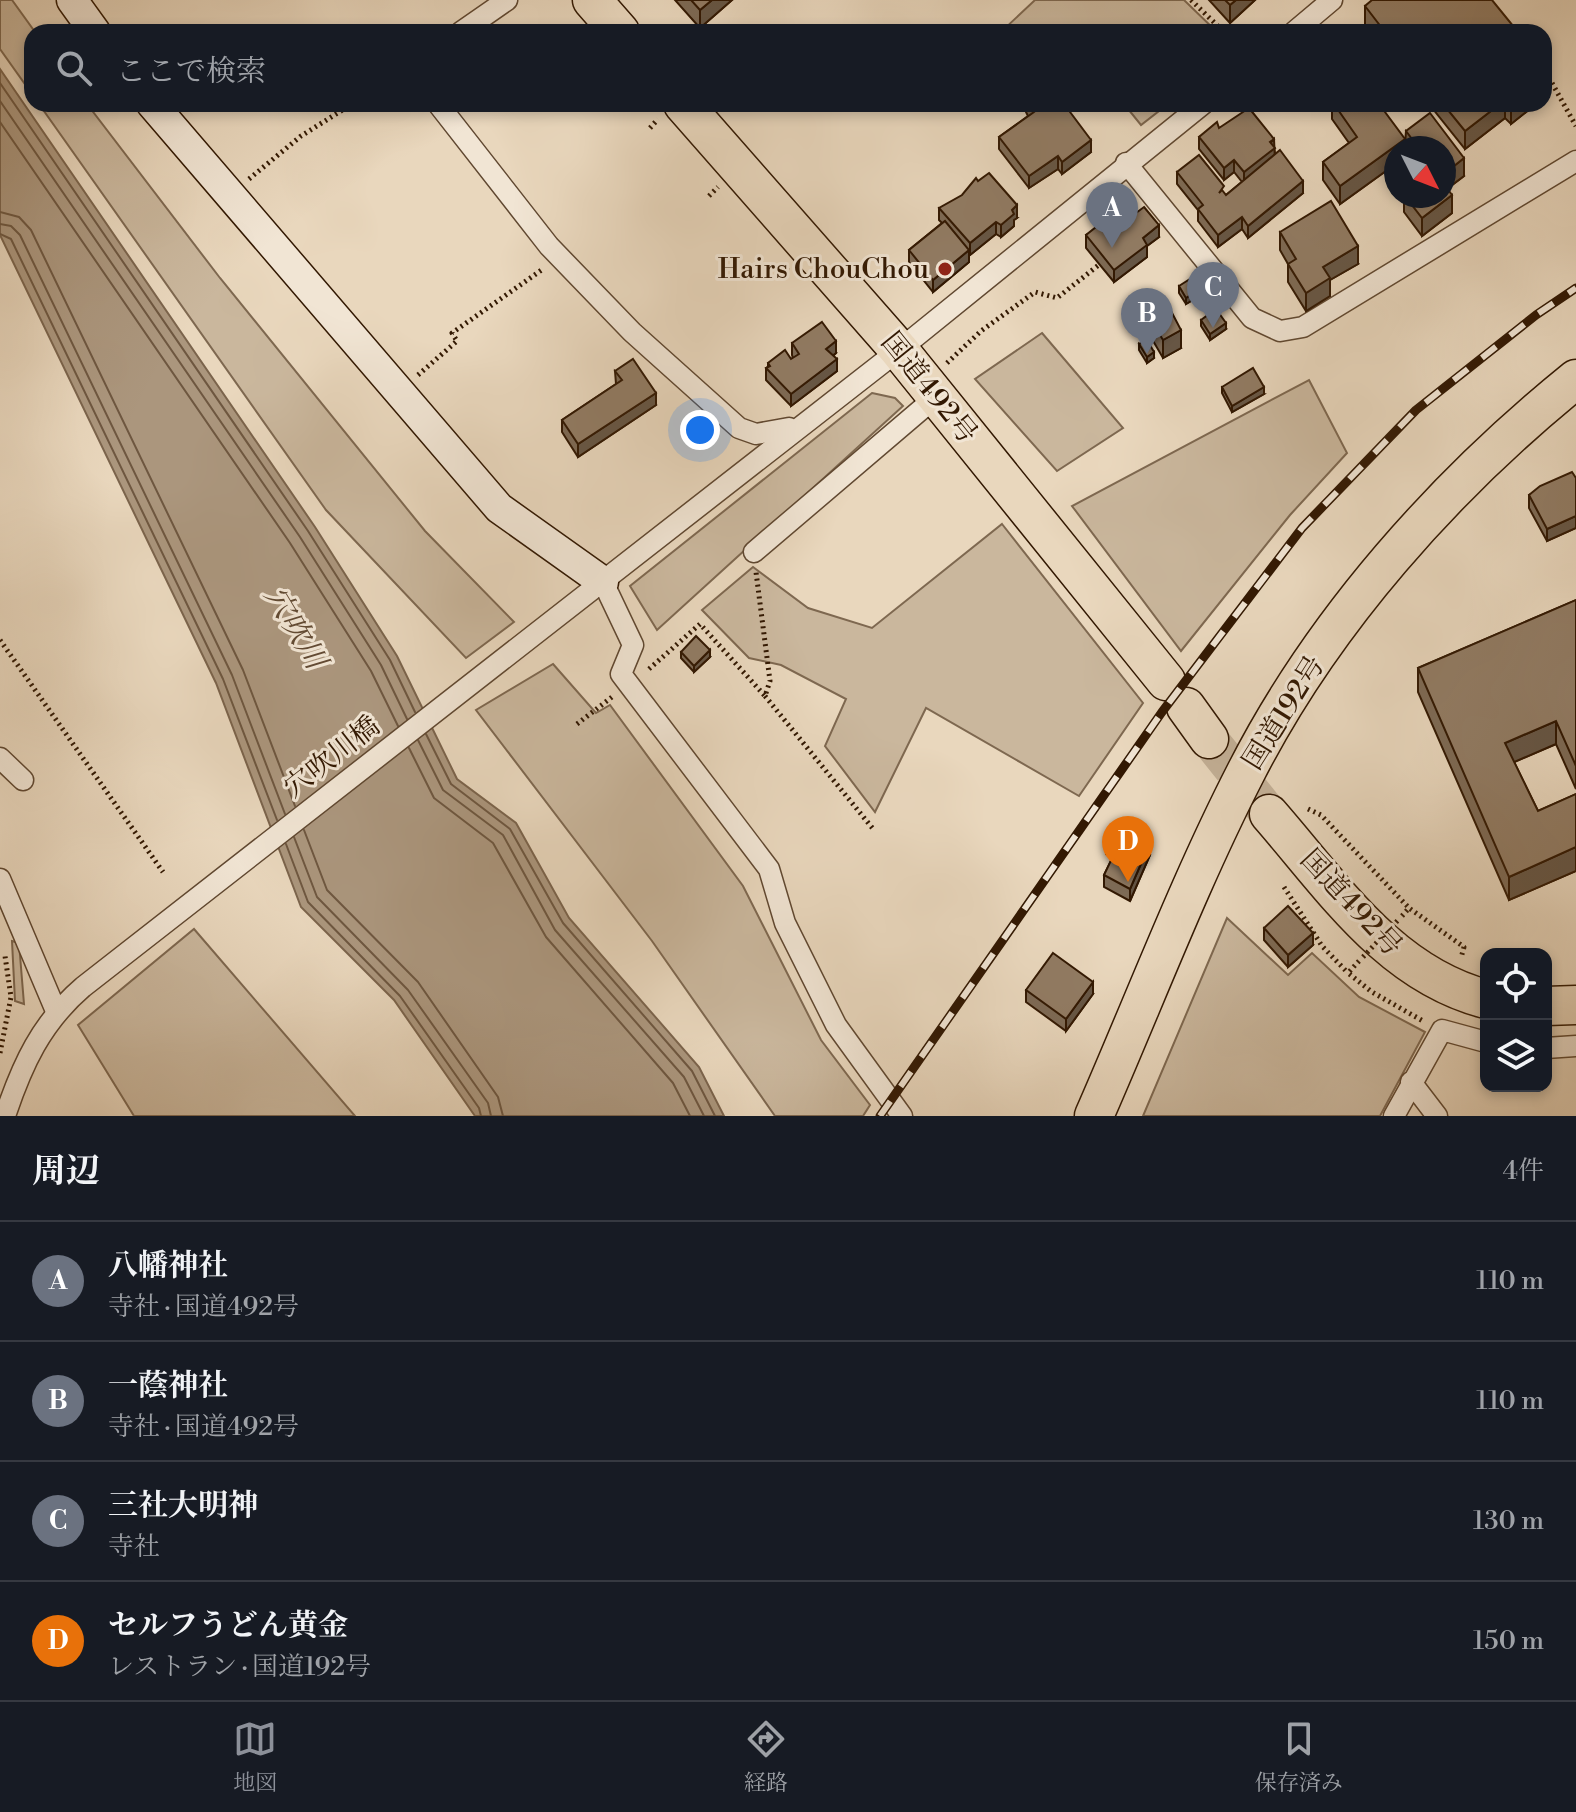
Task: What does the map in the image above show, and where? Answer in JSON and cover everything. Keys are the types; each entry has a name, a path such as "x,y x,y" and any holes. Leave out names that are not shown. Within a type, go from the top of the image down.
{"highway":[{"path":"592,0 613,24"},
{"name":"国道492号","path":"690,112 899,350 940,382 1209,739"},
{"name":"国道192号","path":"1094,1116 1223,819 1274,723 1342,621 1423,525 1534,413 1576,379"},
{"name":"国道492号","path":"1285,809 1384,944 1425,974 1480,982"},
{"path":"1552,1006 1576,1005"}],"street":[{"path":"72,0 89,24"},
{"path":"472,24 507,0"},
{"path":"1304,24 1332,0"},
{"path":"159,112 499,508 603,582 633,645 621,674 769,869 785,923 836,1025 902,1116"},
{"path":"444,112 558,256 632,332 739,428 763,434 797,427"},
{"name":"穴吹川橋","path":"5,1116 22,1064 56,1011 123,955 899,350 1193,112"},
{"path":"1126,163 1252,318 1280,331 1303,327 1576,161"},
{"path":"754,552 940,382"},
{"path":"0,758 23,780"},
{"path":"0,879 56,1011"},
{"path":"1394,1116 1442,1030 1480,1040"},
{"path":"1552,1048 1576,1046"},
{"path":"1411,1082 1437,1116"}],"path":[{"path":"1191,0 1216,24"},
{"path":"1552,83 1576,126"},
{"path":"230,195 301,136 339,112"},
{"path":"399,391 457,341 452,333 533,279 558,256"},
{"path":"940,382 981,331 1035,292 1057,298 1100,264"},
{"path":"754,552 770,681 765,696"},
{"path":"663,658 700,624 765,696 874,830"},
{"path":"0,640 163,872"},
{"path":"577,724 609,699"},
{"path":"1285,809 1321,815 1409,908 1464,947 1461,960 1480,982"},
{"path":"1284,887 1322,946 1348,973 1407,1014 1442,1030"},
{"path":"1348,973 1409,908"},
{"path":"0,1053 7,1034 11,997 3,941"}],"shaded area":[{"path":"0,0 12,0 29,24 24,24 24,83 0,49"},
{"path":"1035,0 1184,0 1209,24 1010,24"},
{"path":"45,112 93,112 220,278 425,531 514,622 466,658 326,510"},
{"path":"1130,112 1158,112 1141,125"},
{"path":"1042,333 1123,428 1057,471 975,379"},
{"path":"1309,380 1347,453 1290,515 1181,651 1072,506"},
{"path":"872,393 895,398 903,406 657,630 630,586"},
{"path":"1002,524 1143,703 1079,796 926,708 875,812 825,746 846,699 781,665 749,658 702,610 753,567 808,608 872,628"},
{"path":"553,664 596,713 610,705 743,886 821,1040 870,1105 863,1116 775,1116 652,941 476,710"},
{"path":"1227,918 1288,975 1312,953 1359,997 1425,1032 1380,1116 1143,1116"},
{"path":"194,929 355,1116 134,1116 78,1025"},
{"path":"12,941 19,943 24,1004 15,1001"}],"water":[{"name":"穴吹川","path":"0,69 24,104 24,112 30,112 315,527 397,656 457,779 516,823 569,918 699,1067 724,1116 475,1116 394,1000 301,907 216,683 0,235"}],"building":[{"path":"691,0 712,0 700,10"},
{"path":"1372,0 1492,0 1512,24 1379,24 1365,6"},
{"path":"1034,112 1070,112 1091,140 1062,162 1058,156 1029,176 999,137"},
{"path":"1243,112 1252,112 1274,139 1270,142 1275,148 1244,172 1234,160 1224,168 1199,137 1217,122 1219,128"},
{"path":"1340,112 1385,112 1403,136 1384,136 1384,154 1340,186 1323,162 1357,137"},
{"path":"1450,112 1490,112 1465,131"},
{"path":"1430,113 1447,136 1410,136 1406,131"},
{"path":"1456,147 1464,158 1456,164"},
{"path":"1280,150 1303,181 1248,226 1242,217 1218,235 1198,209 1203,205 1177,172 1199,155 1224,186 1219,193 1222,190 1226,195"},
{"path":"989,173 1017,205 1012,210 1014,214 1001,225 996,222 970,243 939,208 962,195 976,178 978,181"},
{"path":"1331,201 1358,246 1323,267 1330,278 1306,293 1288,264 1296,259 1280,232"},
{"path":"1144,207 1159,225 1143,238 1147,245 1114,270 1086,235 1105,220 1109,225 1123,214 1128,219"},
{"path":"1414,208 1435,208 1422,218"},
{"path":"945,221 969,250 933,280 909,250"},
{"path":"1193,277 1201,288 1186,298 1179,286"},
{"path":"1216,309 1226,323 1210,334 1201,320"},
{"path":"1171,311 1181,330 1163,340 1152,322"},
{"path":"822,322 836,341 826,349 837,359 791,394 766,368 770,366 768,363 785,350 791,359 799,354 792,343"},
{"path":"1147,340 1154,352 1147,357 1139,344"},
{"path":"633,359 656,393 578,444 562,420 622,380 615,371"},
{"path":"1253,368 1264,387 1232,406 1222,387"},
{"path":"1572,472 1576,478 1576,516 1547,529 1529,495 1540,486"},
{"path":"1576,600 1576,766 1556,721 1505,743 1538,811 1576,794 1576,847 1509,877 1418,668"},
{"path":"696,636 710,650 694,666 681,652"},
{"path":"1117,826 1150,843 1130,889 1104,875 1116,850 1106,842"},
{"path":"1288,906 1313,933 1288,955 1264,928"},
{"path":"1053,953 1093,982 1066,1019 1026,990"}],"tunnel":[{"path":"1209,739 1269,814"}],"railway":[{"path":"880,1116 1162,712 1302,528 1416,410 1536,315 1576,288"}],"place":[{"name":"八幡神社","path":"1112,248"},
{"name":"Hairs ChouChou","path":"945,269"},
{"name":"三社大明神","path":"1213,328"},
{"name":"一蔭神社","path":"1147,354"},
{"name":"セルフうどん黄金","path":"1128,882"}]}
